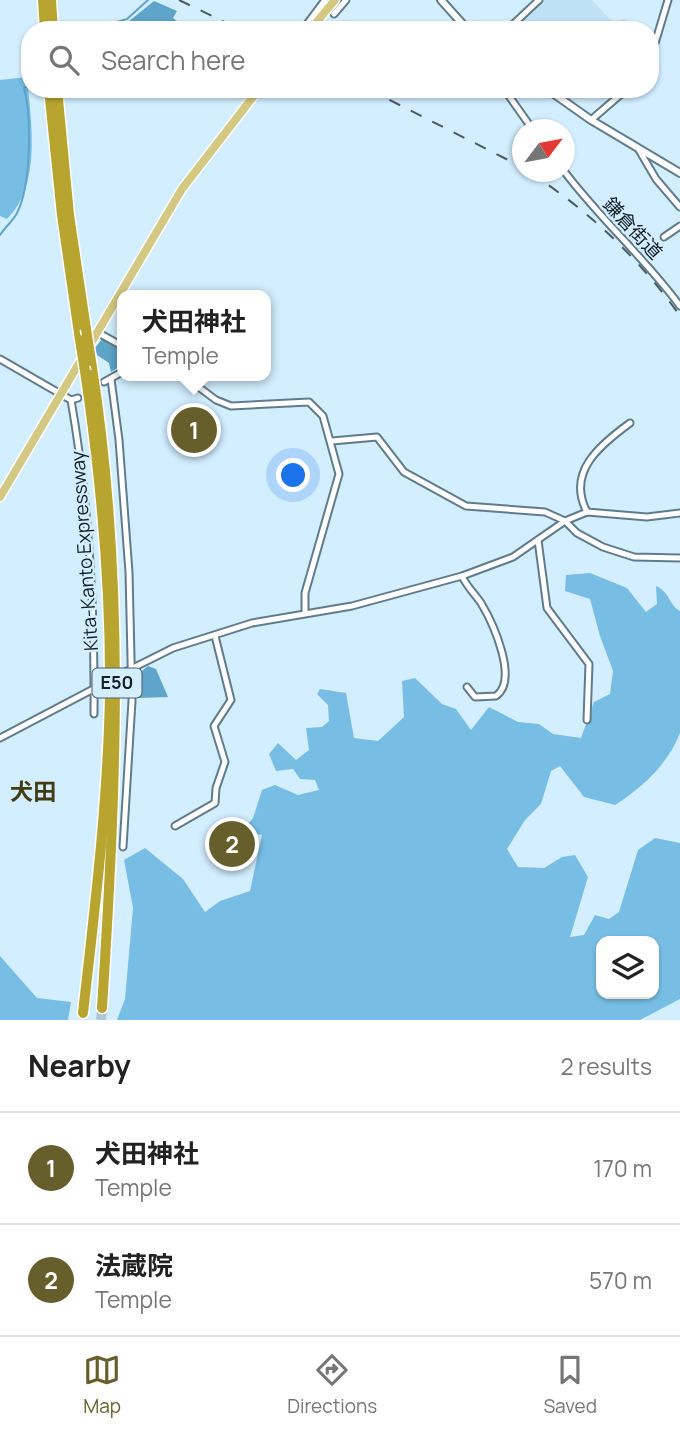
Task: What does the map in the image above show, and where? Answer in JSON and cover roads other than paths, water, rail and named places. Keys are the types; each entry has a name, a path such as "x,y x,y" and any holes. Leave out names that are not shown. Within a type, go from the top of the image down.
{"highway":[{"path":"43,0 44,21"},
{"path":"51,0 52,21"},
{"name":"Kita-Kanto Expressway","path":"50,98 62,215 85,370 104,537 110,692 101,860 83,1013"},
{"name":"Kita-Kanto Expressway","path":"58,98 69,215 91,360 109,508 117,637 116,746 102,1007"}],"main road":[{"path":"315,21 331,5"},
{"path":"122,290 182,189 252,98"},
{"path":"0,497 117,298"}],"street":[{"path":"331,5 346,0"},
{"path":"441,0 460,21"},
{"path":"517,21 539,0"},
{"path":"659,30 668,0"},
{"path":"510,98 525,119"},
{"path":"560,98 639,150 680,173"},
{"path":"591,120 617,98"},
{"path":"639,150 656,178 680,207"},
{"name":"鎌倉街道","path":"573,182 589,204 639,254 680,306"},
{"path":"664,237 680,226"},
{"path":"97,332 117,343"},
{"path":"0,359 60,395 71,400 78,398"},
{"path":"117,375 107,380 119,440 129,572 128,670 132,701 124,847"},
{"path":"191,381 216,400 232,406 309,402 320,410 332,441 339,474 305,593 305,613"},
{"path":"71,400 85,513 93,612 94,714"},
{"path":"587,512 581,488 583,468 596,450 629,423"},
{"path":"332,441 375,436 404,472 458,503 473,508 537,510 565,521 590,541 624,554 634,557 680,558"},
{"path":"128,670 173,649 258,621 362,603 462,576 513,557 565,521 587,512 647,516 680,513"},
{"path":"538,540 547,608 589,664 587,720"},
{"path":"462,576 497,634 506,679 504,688 496,696 475,697 467,687"},
{"path":"175,826 215,803 225,762 214,726 231,700 215,636"},
{"path":"0,738 101,685"}],"waterway":[{"path":"120,21 127,19 148,0"},
{"path":"0,235 17,213 25,186 29,134 26,98"}],"tunnel":[{"path":"101,1020 102,1008"}],"railway":[{"path":"179,0 222,21"},
{"path":"386,98 512,162"},
{"path":"544,182 572,202 611,236 647,274 680,316"}],"place":[{"name":"犬田神社","path":"194,430"},
{"name":"法蔵院","path":"232,844"}],"district":[{"name":"犬田","path":"33,792"}]}
